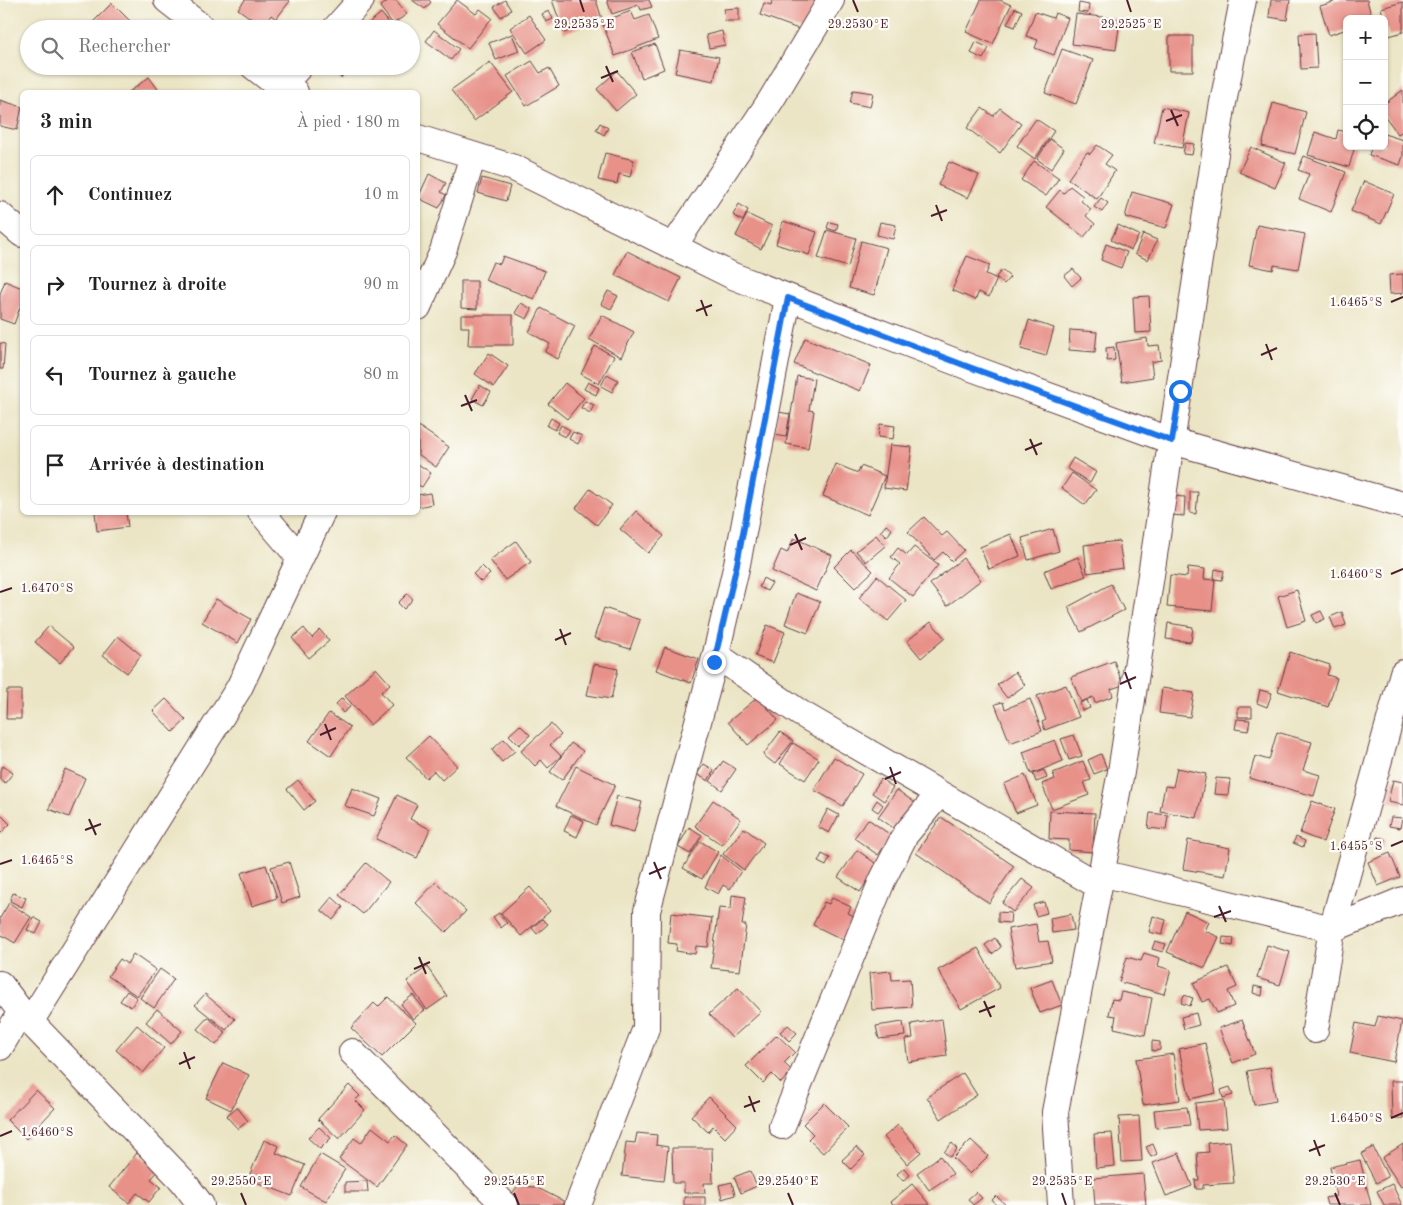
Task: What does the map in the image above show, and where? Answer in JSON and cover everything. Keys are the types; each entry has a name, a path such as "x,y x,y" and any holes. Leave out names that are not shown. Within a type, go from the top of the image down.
{"street":[{"path":"167,0 193,20"},
{"path":"343,20 361,0"},
{"path":"673,247 771,100 832,0"},
{"path":"1060,1205 1055,1112 1121,772 1222,108 1243,0"},
{"path":"266,75 288,90 296,75"},
{"path":"420,139 514,168 733,276 969,367 1172,441 1403,505"},
{"path":"420,303 444,251 473,156"},
{"path":"0,215 20,232"},
{"path":"578,1205 646,1028 646,911 716,655 737,564 788,298"},
{"path":"264,515 300,558"},
{"path":"0,1048 26,1017 239,688 321,515"},
{"path":"716,655 800,714 939,794 1100,880 1332,928 1403,900"},
{"path":"1315,1030 1332,928 1403,673"},
{"path":"782,1126 882,881 905,835 939,794"},
{"path":"0,984 26,1017 182,1180 201,1205"},
{"path":"352,1052 505,1205"}],"building":[{"path":"245,0 290,1 276,19 271,15 268,20 253,20 238,9"},
{"path":"389,0 396,0 407,14 399,20 390,20 380,7"},
{"path":"412,0 429,0 431,2 425,9"},
{"path":"457,0 476,14 480,9 492,18 468,48 437,24"},
{"path":"505,0 511,10 501,17 494,7"},
{"path":"552,0 596,0 602,19 564,33"},
{"path":"607,0 649,0 652,7 641,10 639,5 612,14"},
{"path":"772,0 815,0 804,31 760,15 764,3 771,5"},
{"path":"981,0 1000,0 1011,5 993,44 966,32"},
{"path":"1271,0 1290,0 1287,20 1269,17"},
{"path":"1333,0 1367,0 1371,15 1343,15 1343,30 1329,35 1320,6 1334,2"},
{"path":"1403,2 1403,32 1389,36 1388,15 1383,15 1381,8"},
{"path":"112,3 129,20 95,20"},
{"path":"1079,3 1089,5 1088,13 1078,12"},
{"path":"739,8 739,21 725,21 724,9"},
{"path":"1015,8 1022,11 1015,27 1007,24"},
{"path":"549,11 553,19 546,22 542,14"},
{"path":"631,11 635,20 649,15 658,39 615,56 602,22"},
{"path":"1035,12 1053,18 1055,13 1068,18 1054,55 1035,48 1038,40 1026,36"},
{"path":"381,13 387,20 373,20"},
{"path":"1076,14 1120,19 1116,50 1072,44"},
{"path":"529,15 546,40 527,53 510,28"},
{"path":"434,30 459,49 451,60 426,41"},
{"path":"722,31 725,45 709,48 706,35"},
{"path":"1315,33 1317,68 1301,69 1299,34"},
{"path":"512,34 519,51 496,60 489,43"},
{"path":"1169,36 1193,36 1193,71 1169,71"},
{"path":"976,42 989,48 983,59 971,53"},
{"path":"655,44 664,69 642,78 632,52"},
{"path":"1062,49 1093,60 1076,104 1045,93"},
{"path":"680,50 719,57 714,81 675,73"},
{"path":"532,61 540,73 549,68 559,86 526,106 507,76"},
{"path":"490,62 513,92 474,121 451,90"},
{"path":"617,71 636,94 616,111 597,89"},
{"path":"149,77 159,90 132,90"},
{"path":"853,90 873,93 870,107 850,103"},
{"path":"1403,90 1403,131 1398,134 1388,120 1388,101"},
{"path":"0,100 20,106 17,130 0,126"},
{"path":"1273,103 1306,112 1295,154 1262,146"},
{"path":"1162,107 1189,113 1182,148 1154,143"},
{"path":"982,108 993,116 1000,108 1021,124 1000,153 967,128"},
{"path":"1036,119 1054,131 1035,159 1017,146"},
{"path":"600,123 608,128 604,135 596,130"},
{"path":"1338,130 1343,131 1343,150 1354,150 1349,167 1308,155 1315,132 1336,139"},
{"path":"1388,135 1403,140 1403,156 1400,165 1369,155 1371,150 1388,150"},
{"path":"1050,139 1064,149 1051,169 1037,159"},
{"path":"1185,143 1194,144 1192,155 1183,154"},
{"path":"1097,145 1112,155 1105,164 1115,171 1097,199 1068,179 1087,152 1090,154"},
{"path":"1251,147 1286,163 1275,188 1239,172"},
{"path":"605,153 634,160 630,177 619,174 617,184 598,180"},
{"path":"1304,156 1346,172 1331,212 1299,199 1309,174 1298,170"},
{"path":"1034,161 1059,178 1046,196 1021,180"},
{"path":"949,162 979,175 968,198 938,185"},
{"path":"429,174 446,183 441,192 446,195 439,208 420,199 420,194"},
{"path":"482,178 510,186 506,201 478,193"},
{"path":"1364,181 1394,194 1381,224 1351,211"},
{"path":"1070,186 1084,197 1081,201 1091,209 1086,216 1095,224 1084,237 1046,207 1060,190 1064,193"},
{"path":"1132,192 1174,204 1166,228 1125,217"},
{"path":"1101,198 1108,203 1102,212 1094,207"},
{"path":"739,204 748,210 743,221 733,215"},
{"path":"747,214 772,226 761,249 736,236"},
{"path":"783,221 817,232 809,255 776,244"},
{"path":"829,222 838,224 836,231 827,228"},
{"path":"880,222 896,225 893,239 877,235"},
{"path":"1118,225 1139,235 1131,250 1111,240"},
{"path":"1257,225 1305,234 1298,269 1274,265 1273,270 1249,265"},
{"path":"827,230 856,238 848,267 818,258"},
{"path":"1143,234 1157,240 1148,260 1135,254"},
{"path":"861,241 887,248 874,295 849,288"},
{"path":"1106,244 1127,252 1121,268 1101,260"},
{"path":"627,251 681,278 669,302 615,275"},
{"path":"503,256 545,271 534,299 485,280 493,262 500,264"},
{"path":"967,256 990,265 986,274 997,279 989,297 979,292 975,300 952,290"},
{"path":"1073,269 1081,278 1072,286 1064,276"},
{"path":"1002,270 1010,277 1004,284 996,277"},
{"path":"1403,274 1403,293 1390,294 1389,275"},
{"path":"5,281 20,287 20,308 14,324 0,319 0,294"},
{"path":"461,281 477,281 477,309 461,308"},
{"path":"608,291 618,296 611,309 601,304"},
{"path":"1149,296 1151,332 1135,333 1133,297"},
{"path":"521,303 532,309 527,319 515,313"},
{"path":"541,308 575,326 558,359 545,352 550,344 529,332"},
{"path":"461,315 513,315 513,345 468,345 469,327 461,327"},
{"path":"602,315 634,332 621,357 589,339"},
{"path":"1029,320 1054,328 1046,356 1021,349"},
{"path":"1070,330 1097,332 1095,352 1069,350"},
{"path":"805,338 871,365 860,391 794,364"},
{"path":"1147,338 1148,346 1159,345 1161,360 1151,362 1153,377 1122,382 1116,343"},
{"path":"0,343 5,344 3,369 0,369"},
{"path":"595,346 614,356 599,384 581,374"},
{"path":"1114,347 1115,360 1107,361 1106,348"},
{"path":"489,353 508,366 494,387 475,374"},
{"path":"607,374 618,380 612,392 601,386"},
{"path":"797,376 814,379 809,410 814,411 808,448 786,444"},
{"path":"588,382 599,388 596,395 584,389"},
{"path":"565,383 584,398 567,419 548,404"},
{"path":"480,385 491,392 483,405 472,399"},
{"path":"585,401 594,405 590,413 581,408"},
{"path":"778,412 790,414 786,437 774,435"},
{"path":"551,418 559,423 555,430 547,426"},
{"path":"880,424 895,426 893,439 878,437"},
{"path":"561,425 570,430 565,437 557,433"},
{"path":"420,427 449,447 436,467 420,455"},
{"path":"573,432 582,436 578,444 569,439"},
{"path":"890,445 912,447 906,491 884,488"},
{"path":"1073,458 1096,472 1090,483 1067,468"},
{"path":"836,464 858,473 861,466 885,476 868,515 823,496"},
{"path":"420,465 431,473 422,487 420,486"},
{"path":"1072,473 1096,490 1085,505 1062,488"},
{"path":"590,489 612,505 597,525 576,508"},
{"path":"1190,492 1198,492 1196,514 1190,513"},
{"path":"430,493 432,504 420,507 420,495"},
{"path":"1172,496 1185,497 1184,516 1171,515"},
{"path":"636,511 664,536 648,553 620,529"},
{"path":"95,515 126,515 128,527 97,531"},
{"path":"924,517 942,536 947,532 964,550 952,561 943,552 934,560 908,532"},
{"path":"886,525 892,529 887,537 881,531"},
{"path":"1053,529 1059,551 1028,560 1022,538"},
{"path":"1011,534 1020,556 989,569 980,547"},
{"path":"876,535 885,546 866,562 856,551"},
{"path":"794,538 832,555 816,591 772,571 781,550 787,553"},
{"path":"516,541 531,562 505,580 490,560"},
{"path":"1119,541 1123,568 1087,573 1084,545"},
{"path":"914,547 938,565 913,597 889,578 900,564 891,557 898,548 907,555"},
{"path":"851,550 873,571 855,588 834,567"},
{"path":"1078,557 1086,576 1051,589 1044,571"},
{"path":"963,558 981,580 947,606 930,584"},
{"path":"482,566 490,574 481,582 473,574"},
{"path":"1188,567 1205,569 1204,579 1215,580 1212,611 1167,607 1170,575 1187,577"},
{"path":"1215,569 1224,571 1222,580 1214,579"},
{"path":"877,576 906,600 888,621 859,598"},
{"path":"763,578 772,583 767,591 759,587"},
{"path":"1111,584 1124,610 1081,632 1068,607"},
{"path":"1297,590 1306,621 1287,627 1278,596"},
{"path":"796,593 820,602 808,633 785,624"},
{"path":"407,594 413,599 404,609 398,603"},
{"path":"216,599 251,619 238,643 202,622"},
{"path":"604,608 640,620 630,649 594,638"},
{"path":"1321,611 1325,619 1316,623 1312,615"},
{"path":"1342,612 1346,625 1335,629 1330,617"},
{"path":"931,622 945,638 921,658 907,641"},
{"path":"1168,623 1193,627 1191,642 1166,639"},
{"path":"767,625 785,632 773,663 755,656"},
{"path":"49,626 74,647 60,663 35,642"},
{"path":"304,628 312,638 320,630 329,641 309,658 292,638"},
{"path":"118,636 141,655 127,673 103,655"},
{"path":"665,647 699,659 691,683 656,670"},
{"path":"1290,652 1330,665 1327,675 1337,678 1328,707 1278,691"},
{"path":"1114,661 1123,685 1111,689 1113,696 1095,703 1093,697 1081,702 1071,677"},
{"path":"594,664 618,669 611,699 587,695"},
{"path":"376,668 390,684 381,692 392,705 370,725 345,696"},
{"path":"1015,672 1025,685 1007,698 997,685"},
{"path":"1066,685 1079,717 1045,730 1042,722 1046,720 1037,696"},
{"path":"1162,688 1194,693 1190,717 1159,713"},
{"path":"7,690 21,690 21,719 6,719"},
{"path":"1260,690 1272,693 1267,707 1257,703"},
{"path":"758,697 778,720 748,745 728,722"},
{"path":"342,698 350,707 343,713 336,704"},
{"path":"166,699 186,720 173,732 153,711"},
{"path":"1030,699 1042,731 1010,743 995,704 1003,702 1005,709"},
{"path":"1087,700 1090,708 1082,711 1080,703"},
{"path":"1238,707 1252,707 1252,717 1238,717"},
{"path":"329,713 350,727 331,756 309,741"},
{"path":"1237,719 1250,720 1248,731 1235,729"},
{"path":"551,724 561,735 550,745 561,756 548,768 541,760 535,766 521,751"},
{"path":"520,725 530,735 519,745 509,735"},
{"path":"780,732 793,741 775,764 763,755"},
{"path":"1277,732 1312,742 1303,770 1320,775 1314,796 1249,778 1255,756 1269,760"},
{"path":"1074,735 1082,756 1069,760 1061,739"},
{"path":"429,736 457,766 442,780 434,771 426,778 406,757"},
{"path":"504,739 515,751 502,762 492,750"},
{"path":"1055,740 1063,761 1031,774 1023,752"},
{"path":"571,743 583,751 562,780 550,772"},
{"path":"793,743 819,759 805,780 780,764"},
{"path":"1101,754 1107,769 1094,774 1088,760"},
{"path":"834,757 862,774 843,806 814,790"},
{"path":"723,761 736,769 722,790 710,781"},
{"path":"1083,761 1091,780 1084,782 1089,795 1052,809 1042,784 1055,779 1053,773"},
{"path":"704,764 714,770 708,781 697,774"},
{"path":"3,766 13,773 5,783 0,779 0,770"},
{"path":"576,766 615,785 596,825 556,806"},
{"path":"1177,768 1206,774 1197,818 1160,811 1165,786 1173,787"},
{"path":"65,769 85,778 69,817 49,809"},
{"path":"1044,770 1047,778 1036,782 1033,774"},
{"path":"1025,775 1037,805 1016,813 1004,784"},
{"path":"1216,778 1230,779 1228,795 1214,794"},
{"path":"881,779 893,787 884,801 872,793"},
{"path":"298,780 315,801 304,810 287,789"},
{"path":"1393,780 1403,782 1403,805 1388,802"},
{"path":"352,788 381,799 374,816 345,806"},
{"path":"897,790 921,807 902,834 878,817"},
{"path":"397,795 417,805 410,819 430,829 417,858 376,839"},
{"path":"617,796 642,802 634,832 609,825"},
{"path":"713,800 741,819 722,845 695,826"},
{"path":"877,800 883,805 878,812 872,808"},
{"path":"1312,801 1335,809 1323,842 1300,833"},
{"path":"828,809 839,815 829,833 818,827"},
{"path":"1050,811 1095,813 1093,852 1069,850 1069,840 1049,839"},
{"path":"1150,813 1168,815 1166,830 1148,828"},
{"path":"0,814 10,824 0,834"},
{"path":"571,815 584,821 577,837 564,831"},
{"path":"941,817 1014,866 989,903 916,853"},
{"path":"1391,817 1402,818 1400,828 1389,826"},
{"path":"868,819 892,836 878,855 854,838"},
{"path":"689,827 702,835 690,854 678,847"},
{"path":"744,828 764,843 744,870 723,854"},
{"path":"1296,837 1305,841 1303,847 1293,843"},
{"path":"1377,837 1385,839 1384,847 1376,845"},
{"path":"1188,840 1230,848 1225,876 1183,869"},
{"path":"700,841 718,852 702,879 683,868"},
{"path":"857,850 878,865 860,892 838,877"},
{"path":"1390,853 1400,877 1378,886 1368,862"},
{"path":"822,854 830,858 826,866 818,862"},
{"path":"721,855 741,871 730,889 723,885 718,894 705,887"},
{"path":"289,862 300,897 282,903 271,867"},
{"path":"366,863 389,882 363,914 339,895"},
{"path":"266,865 277,898 252,906 241,873"},
{"path":"1022,879 1034,888 1013,912 1002,903"},
{"path":"436,882 466,911 446,932 416,903"},
{"path":"530,887 550,911 521,936 501,913"},
{"path":"13,893 26,898 22,907 10,901"},
{"path":"732,895 746,897 742,925 746,925 740,971 711,968 719,908 731,909"},
{"path":"332,897 343,907 333,920 321,910"},
{"path":"832,898 851,907 848,913 861,920 850,943 813,925 824,902 829,904"},
{"path":"1044,902 1047,913 1036,916 1033,905"},
{"path":"9,903 31,917 15,943 0,934 0,918"},
{"path":"1185,911 1209,922 1205,931 1219,937 1205,968 1167,952"},
{"path":"998,912 1011,913 1010,923 998,922"},
{"path":"499,913 507,923 501,928 493,917"},
{"path":"671,913 712,918 708,947 696,946 695,954 676,951 677,944 668,943"},
{"path":"1071,914 1074,930 1052,933 1050,918"},
{"path":"1153,916 1166,920 1162,935 1149,932"},
{"path":"33,917 42,922 36,934 27,930"},
{"path":"542,919 548,924 537,934 532,928"},
{"path":"1036,924 1039,942 1048,941 1052,961 1015,967 1008,929"},
{"path":"1223,937 1234,938 1233,946 1222,944"},
{"path":"995,938 1001,947 992,954 985,945"},
{"path":"1155,941 1166,944 1163,952 1152,949"},
{"path":"1267,945 1290,952 1280,985 1257,978"},
{"path":"978,948 1000,988 961,1009 938,970"},
{"path":"1144,953 1160,958 1158,966 1171,970 1164,994 1119,982 1127,957 1141,961"},
{"path":"133,954 156,970 137,996 108,976 120,959 127,964"},
{"path":"427,967 447,996 427,1010 407,981"},
{"path":"1228,967 1237,987 1228,991 1234,1006 1217,1013 1210,999 1202,1002 1193,983"},
{"path":"160,969 174,979 154,1008 140,998"},
{"path":"891,971 892,980 910,979 912,1007 872,1010 869,973"},
{"path":"1052,980 1062,1005 1040,1013 1030,988"},
{"path":"1254,986 1263,988 1262,996 1253,993"},
{"path":"738,988 761,1012 732,1038 709,1014"},
{"path":"127,991 137,998 131,1007 120,1001"},
{"path":"1121,992 1152,998 1145,1035 1114,1028 1116,1016 1109,1015 1112,999 1119,1000"},
{"path":"205,994 235,1019 226,1030 195,1005"},
{"path":"413,995 425,1010 413,1019 401,1004"},
{"path":"1184,995 1193,998 1190,1006 1181,1003"},
{"path":"388,997 416,1023 382,1057 351,1028 374,1003 378,1007"},
{"path":"157,1009 182,1031 171,1044 146,1022"},
{"path":"1196,1013 1199,1025 1184,1029 1181,1017"},
{"path":"1378,1016 1402,1021 1394,1062 1350,1053 1356,1023 1375,1027"},
{"path":"208,1017 226,1033 216,1045 197,1029"},
{"path":"942,1019 947,1056 908,1062 905,1039 913,1038 911,1024"},
{"path":"1242,1020 1255,1054 1233,1063 1219,1028"},
{"path":"903,1022 905,1036 879,1039 876,1026"},
{"path":"137,1025 164,1048 143,1073 116,1050"},
{"path":"788,1025 797,1033 789,1041 780,1032"},
{"path":"777,1035 795,1052 784,1063 792,1071 781,1083 772,1074 763,1083 746,1066"},
{"path":"1152,1041 1160,1042 1160,1050 1152,1051"},
{"path":"1205,1043 1216,1093 1190,1099 1179,1049"},
{"path":"1173,1054 1180,1100 1143,1105 1136,1059"},
{"path":"223,1063 249,1075 231,1110 206,1098"},
{"path":"1270,1067 1276,1101 1254,1105 1247,1071"},
{"path":"963,1073 977,1095 941,1119 927,1097"},
{"path":"1391,1081 1403,1081 1403,1119 1392,1119"},
{"path":"349,1085 360,1096 355,1100 365,1110 339,1139 318,1119"},
{"path":"1230,1087 1233,1095 1223,1098 1221,1090"},
{"path":"36,1090 55,1108 26,1139 7,1120"},
{"path":"709,1097 737,1125 725,1138 713,1126 708,1132 691,1116"},
{"path":"1224,1100 1227,1128 1198,1130 1195,1103"},
{"path":"824,1103 848,1127 823,1153 808,1139 813,1134 803,1124"},
{"path":"237,1107 248,1121 238,1129 226,1116"},
{"path":"1187,1107 1190,1125 1156,1128 1154,1110"},
{"path":"1139,1116 1142,1161 1122,1162 1119,1117"},
{"path":"898,1125 921,1152 907,1164 884,1137"},
{"path":"319,1127 331,1138 320,1149 308,1138"},
{"path":"372,1127 390,1141 395,1135 407,1145 377,1187 339,1159 354,1138 361,1143"},
{"path":"637,1133 657,1135 656,1145 668,1147 664,1181 622,1176 626,1142 635,1143"},
{"path":"1112,1133 1115,1166 1096,1168 1094,1134"},
{"path":"264,1140 279,1146 276,1153 305,1165 292,1196 248,1179"},
{"path":"971,1140 988,1156 970,1174 953,1158"},
{"path":"1230,1141 1234,1183 1203,1185 1203,1189 1196,1189 1195,1180 1199,1180 1197,1153 1209,1152 1208,1143"},
{"path":"952,1143 957,1149 950,1157 944,1152"},
{"path":"1153,1144 1157,1154 1151,1157 1146,1147"},
{"path":"1403,1144 1403,1185 1401,1187 1382,1158"},
{"path":"856,1147 865,1155 851,1169 842,1160"},
{"path":"1373,1147 1388,1177 1376,1183 1361,1154"},
{"path":"672,1148 712,1148 713,1183 704,1183 705,1193 684,1193 684,1183 673,1183"},
{"path":"137,1153 159,1170 151,1179 161,1187 149,1202 137,1193 129,1203 109,1187"},
{"path":"1179,1153 1192,1186 1166,1196 1153,1163"},
{"path":"320,1154 345,1169 326,1201 301,1187"},
{"path":"940,1156 953,1174 929,1190 917,1173"},
{"path":"1360,1160 1371,1205 1327,1205 1325,1198 1336,1196 1330,1167"},
{"path":"904,1168 910,1175 903,1181 897,1174"},
{"path":"750,1171 757,1186 741,1193 734,1177"},
{"path":"1143,1174 1146,1205 1095,1205 1093,1178"},
{"path":"367,1181 368,1192 345,1192 345,1182"},
{"path":"732,1182 735,1195 722,1199 719,1185"},
{"path":"912,1184 930,1205 893,1205 890,1202"},
{"path":"1392,1184 1402,1205 1384,1205 1377,1191"},
{"path":"518,1186 536,1187 565,1202 563,1205 519,1205 510,1196"},
{"path":"976,1192 982,1198 973,1205 968,1199"},
{"path":"996,1196 1006,1205 996,1205 992,1200"},
{"path":"684,1197 705,1197 705,1205 684,1205"}],"route":[{"path":"714,662 737,564 788,298 1172,441 1180,391"}]}
